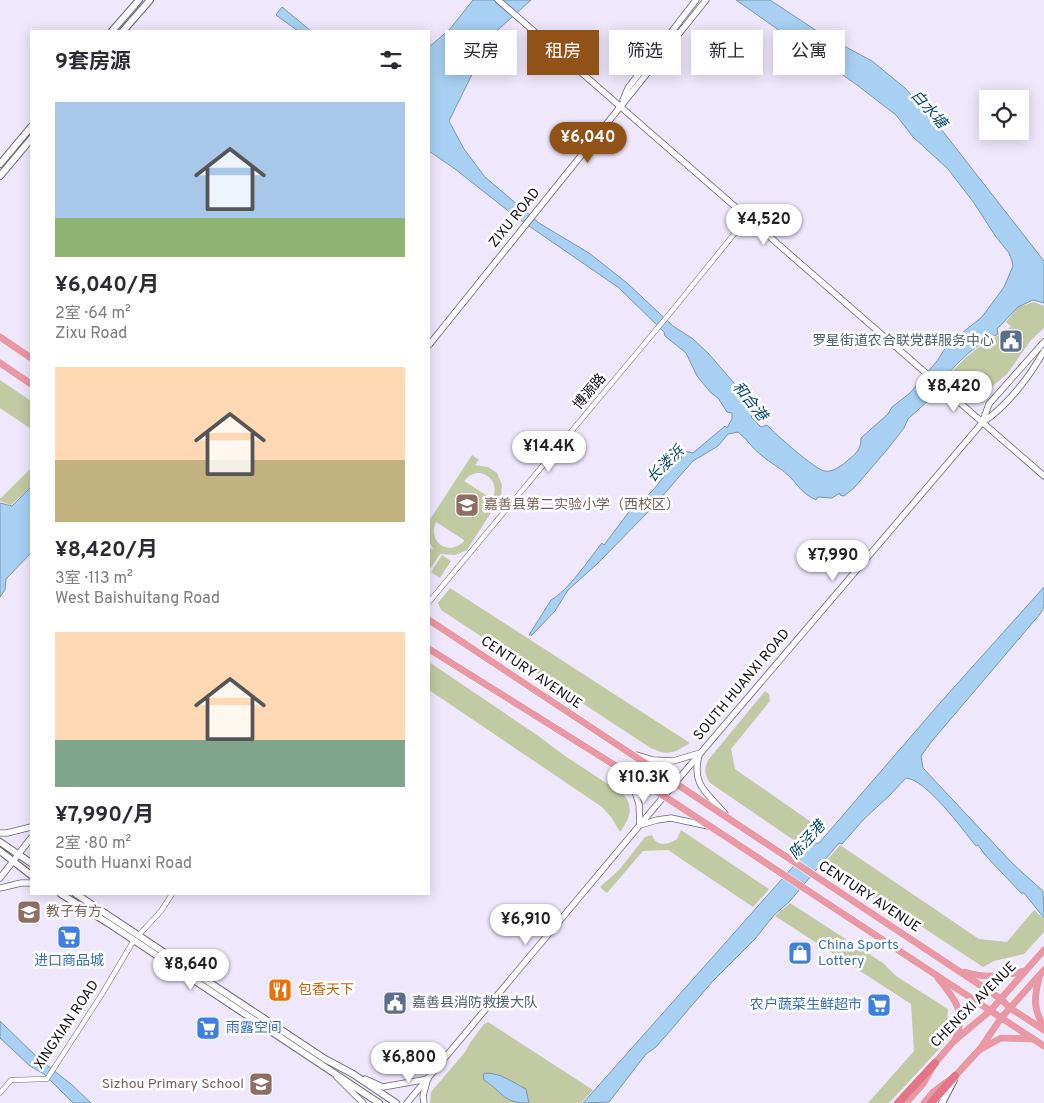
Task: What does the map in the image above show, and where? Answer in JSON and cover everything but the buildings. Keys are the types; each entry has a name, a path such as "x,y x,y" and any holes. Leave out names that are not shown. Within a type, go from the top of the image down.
{"highway":[{"path":"898,1103 935,1063"},
{"path":"932,1102 955,1076"}],"main road":[{"path":"113,30 139,0"},
{"path":"124,30 150,0"},
{"path":"0,164 30,128"},
{"path":"0,176 30,140"},
{"path":"0,336 30,357"},
{"path":"0,363 30,383"},
{"name":"CENTURY AVENUE","path":"430,621 958,970 1001,999 1010,1008 1044,1029"},
{"name":"CENTURY AVENUE","path":"430,650 664,796 1044,1046"},
{"path":"0,842 30,862"},
{"path":"0,852 30,873"},
{"path":"63,895 136,938 396,1103"},
{"path":"78,895 136,938 379,1103"},
{"name":"CHENGXI AVENUE","path":"906,1103 923,1084 935,1063 954,1041 990,1011 1044,950"},
{"path":"958,970 977,976 1001,976 1026,971"},
{"path":"933,972 955,999 958,1008 960,1016 959,1030 954,1041"},
{"path":"1042,973 1034,1003 1044,1029"},
{"name":"CHENGXI AVENUE","path":"924,1103 933,1092 955,1076 980,1049 1001,1018 1042,973"},
{"path":"980,1049 1001,1038 1035,1040"},
{"name":"CHENGXI AVENUE","path":"942,1103 955,1076"}],"street":[{"path":"498,0 1044,476"},
{"name":"ZIXU ROAD","path":"620,106 628,88 696,0"},
{"name":"ZIXU ROAD","path":"430,344 706,0"},
{"name":"博源路","path":"430,601 747,218"},
{"name":"SOUTH HUANXI ROAD","path":"982,423 989,404 1044,342"},
{"name":"SOUTH HUANXI ROAD","path":"407,1103 674,783 982,423 999,411 1032,372 1044,351"},
{"path":"627,752 653,760 673,761 700,753 697,766 701,787 728,819"},
{"path":"617,767 634,792 639,804 640,825 671,818 712,828"},
{"path":"0,833 30,827"},
{"path":"0,878 30,839"},
{"path":"0,888 30,883"},
{"name":"XINGXIAN ROAD","path":"0,1093 11,1080 47,1079 136,938 171,895"},
{"path":"332,1071 363,1103"},
{"path":"353,1074 383,1088 428,1079 423,1096 424,1103"}],"green space":[{"path":"1034,302 1044,306 1044,328 1031,340 1007,374 988,390 971,395 967,394 947,377 977,348 999,335 1001,337 1011,326 1006,322 1018,307"},
{"path":"0,380 30,400 30,428 0,408"},
{"path":"472,455 479,460 475,465 488,467 497,473 502,485 501,497 467,550 455,555 440,554 430,569 430,550 431,548 434,550 430,544 430,519","holes":["482,474 490,478 494,485 495,489 492,499 464,481 470,475","436,522 464,540 458,546 452,548 441,545 434,536"]},
{"path":"30,469 30,488 11,505 0,501"},
{"path":"442,555 451,561 440,578 431,572"},
{"path":"450,588 690,743 680,749 666,753 649,747 441,610 438,603"},
{"path":"430,663 623,794 627,799 630,809 626,823 620,832 602,807 430,691"},
{"path":"765,691 769,694 770,701 731,749 735,769 824,831 804,847 710,783 706,774 706,765 709,759"},
{"path":"681,830 769,889 753,907 668,850 643,851 607,893 600,887 619,870 645,837 652,835 656,842 666,844 677,839"},
{"path":"840,845 979,939 1007,942 1034,910 1044,919 1044,932 1024,954 994,961 983,967 825,863"},
{"path":"790,903 883,963 896,976 948,1009 947,1023 952,1035 889,1103 868,1103 914,1051 911,1004 775,916"},
{"path":"488,1022 593,1090 581,1103 430,1103 431,1092 465,1052 484,1024"}],"water":[{"path":"473,0 531,0 498,30 449,30"},
{"path":"736,0 770,0 815,30 779,30"},
{"path":"282,7 310,30 297,30 276,15"},
{"path":"445,33 445,75 472,75 449,121 464,149 485,177 539,223 589,253 627,283 673,326 693,339 734,383 738,395 754,414 751,417 761,427 767,425 795,451 819,469 824,471 834,470 856,453 861,438 888,414 892,407 910,393 937,361 948,344 982,317 1004,287 1013,266 1009,253 948,169 913,137 896,115 843,75 845,75 845,46 872,61 905,88 941,129 1044,261 1044,303 1033,300 1018,307 997,329 998,334 978,346 961,360 931,394 932,397 908,419 904,428 886,451 854,488 844,496 840,495 840,493 832,498 818,497 816,500 804,492 786,473 764,458 738,432 728,434 718,446 693,461 650,510 596,565 568,590 555,611 532,635 529,635 551,600 564,590 602,543 604,545 634,505 654,489 677,460 679,461 685,451 693,453 725,426 727,428 732,419 732,413 727,412 718,398 711,393 697,376 686,353 665,336 664,332 619,288 516,217 430,152 430,46"},
{"path":"30,488 30,554 6,579 5,590 0,597 0,503 12,506"},
{"path":"1044,587 1044,607 1040,614 921,756 923,768 1013,864 1043,891 1044,918 1024,893 1021,893 978,845 976,846 934,796 924,787 906,778 864,819 842,844 839,843 789,902 774,915 755,939 712,982 656,1047 646,1054 609,1102 583,1103 806,852 808,844 819,843 939,704"},
{"path":"0,1021 39,1059 71,1084 91,1103 73,1103 44,1074 30,1066 0,1038"},
{"path":"485,1073 501,1076 526,1089 529,1103 520,1103 508,1099 484,1080 483,1075"}],"place":[{"name":"罗星街道农合联党群服务中心","path":"1011,341"},
{"name":"嘉善县第二实验小学（西校区）","path":"467,505"},
{"name":"教子有方","path":"29,912"},
{"name":"进口商品城","path":"69,937"},
{"name":"China Sports Lottery","path":"800,953"},
{"name":"包香天下","path":"280,990"},
{"name":"嘉善县消防救援大队","path":"395,1003"},
{"name":"农户蔬菜生鲜超市","path":"879,1005"},
{"name":"雨露空间","path":"208,1028"},
{"name":"Sizhou Primary School","path":"261,1084"}],"water label":[{"name":"白水塘","path":"928,110"},
{"name":"和合港","path":"749,402"},
{"name":"长溇浜","path":"666,465"},
{"name":"陈泾港","path":"808,841"}]}
